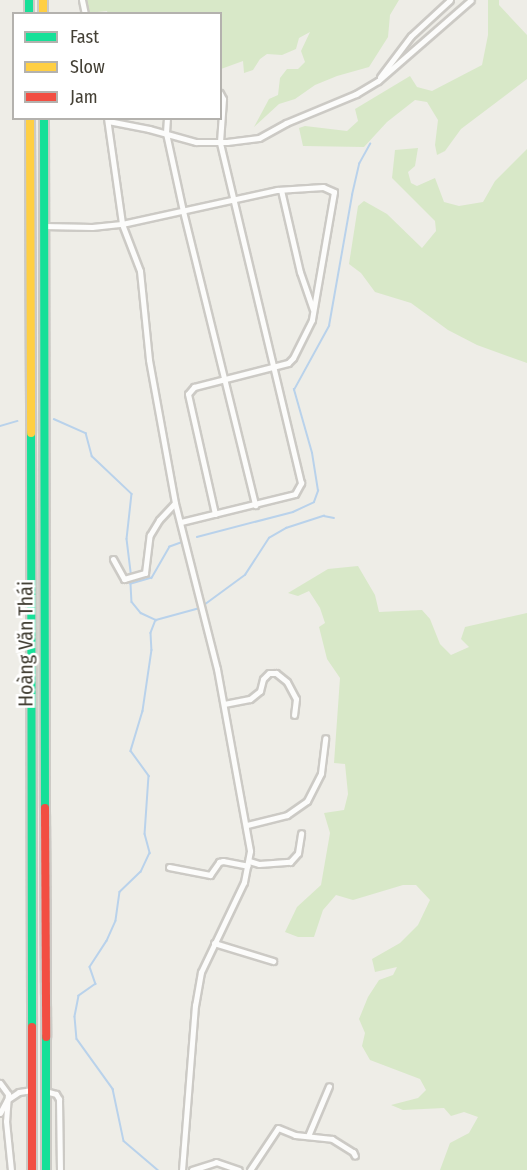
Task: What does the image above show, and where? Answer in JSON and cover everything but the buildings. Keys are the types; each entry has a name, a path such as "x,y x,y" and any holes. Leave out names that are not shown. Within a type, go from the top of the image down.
{"main road":[{"name":"Hoàng Văn Thái","path":"30,120 32,1170"},
{"name":"Hoàng Văn Thái","path":"44,120 46,1170"},
{"path":"31,226 44,226"},
{"path":"32,1090 45,1091"}],"street":[{"path":"378,81 411,36 450,0"},
{"path":"182,1170 195,1005 201,972 244,882 248,864 247,825 224,704 175,503 148,360 140,271 122,224 108,120 196,142 259,138 286,123 356,94 378,81 471,0"},
{"path":"222,97 222,113"},
{"path":"167,120 166,133 183,212 255,505"},
{"path":"181,522 295,494 302,483 233,201 220,142 222,120"},
{"path":"44,226 92,227 122,224 281,190 323,187 334,192 312,320 293,358 288,363 194,387 188,398 215,514"},
{"path":"281,190 300,272 314,311"},
{"path":"113,559 124,579 145,573 150,535 159,519 175,503"},
{"path":"224,704 250,699 260,691 263,680 269,674 276,673 287,682 296,699 294,715"},
{"path":"247,825 287,815 307,801 321,773 325,738"},
{"path":"169,867 210,874 219,862 223,861 248,864 290,862 298,854 301,833"},
{"path":"214,943 273,961"},
{"path":"0,1083 8,1094 11,1170"},
{"path":"308,1136 329,1086"},
{"path":"0,1113 7,1100 20,1092 32,1090"},
{"path":"45,1091 56,1094 59,1099 61,1170"},
{"path":"251,1170 278,1128 295,1135 332,1139 353,1152 355,1156"},
{"path":"192,1170 216,1162 239,1170"}],"green space":[{"path":"86,0 399,0 390,15 388,37 369,67 315,85 295,99 279,104 254,127 269,99 278,95 280,78 287,69 298,69 305,62 301,51 310,32 299,38 296,49 282,55 267,54 260,59 253,70 244,73 243,61 222,69 222,12 87,12 83,4"},
{"path":"488,0 499,0 499,5 527,35 527,79 461,129 445,151 437,155 435,145 438,120 427,102 415,100 387,122 364,147 303,146 299,128 305,126 347,131 358,121 355,109 410,76 417,87 432,91 482,65 488,35"},
{"path":"418,148 415,166 408,172 411,183 417,186 435,178 444,202 459,206 483,202 495,181 527,149 527,363 477,345 448,330 411,303 375,292 361,273 349,264 358,206 364,201 387,214 422,248 436,231 435,221 392,178 395,150"},
{"path":"358,566 375,595 379,612 422,610 430,619 440,644 451,655 469,647 461,639 465,627 527,613 527,1170 440,1170 450,1143 469,1133 478,1117 464,1112 451,1116 444,1108 403,1110 391,1105 418,1098 426,1090 420,1079 370,1060 362,1046 365,1033 359,1019 368,997 379,980 393,975 397,967 375,972 372,959 400,943 418,925 430,900 416,885 403,885 353,900 336,895 323,910 314,937 298,937 285,932 297,907 321,885 330,833 324,813 344,810 348,794 345,764 334,763 340,678 327,659 319,627 325,623 320,608 309,591 298,596 288,593 328,569"}],"waterway":[{"path":"197,537 293,512 314,502 318,491 312,453 294,390 329,326 352,195 359,164 370,144"},
{"path":"54,419 86,433 92,456 132,494 127,539 131,573"},
{"path":"0,426 17,421"},
{"path":"204,605 245,575 269,538 286,528 324,516 334,518"},
{"path":"181,543 170,547 152,578 131,584 132,602 141,613 156,620 200,608"},
{"path":"156,620 151,633 152,650 143,711 131,751 149,776 145,834 150,853 141,872 120,892 116,921 107,941 90,967 96,984 79,996 75,1017 77,1039 113,1089 124,1141 158,1170"}],"traffic: fast":[{"path":"29,0 29,12"},
{"path":"44,120 45,808"},
{"path":"31,433 32,1027"},
{"path":"46,1037 46,1170"}],"traffic: slow":[{"path":"43,0 43,12"},
{"path":"30,120 31,433"}],"traffic: jam":[{"path":"45,808 46,1037"},
{"path":"32,1027 32,1170"}]}
